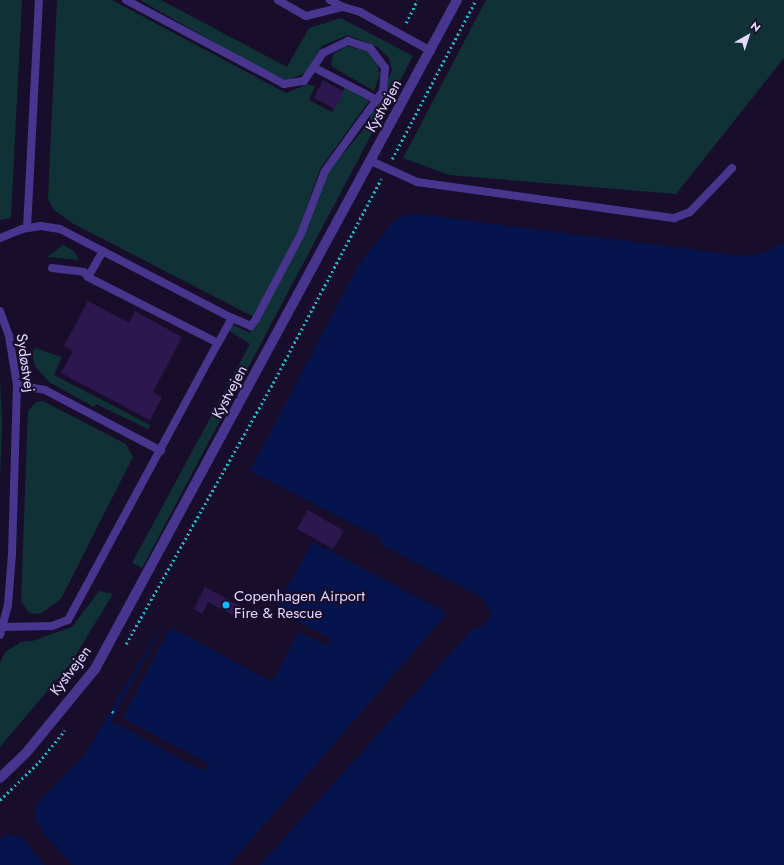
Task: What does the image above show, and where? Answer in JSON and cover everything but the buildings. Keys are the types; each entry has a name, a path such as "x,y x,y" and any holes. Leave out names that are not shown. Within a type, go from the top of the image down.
{"street":[{"name":"Kystvejen","path":"0,778 26,753 95,669 431,51 457,0"}],"lane":[{"path":"27,228 40,0"},
{"path":"0,238 27,228 60,229 232,318 251,326 301,234 325,171 383,91 384,68 376,52 363,44 348,41 329,48 304,81 284,84 126,0"},
{"path":"278,0 306,16 343,7"},
{"path":"330,0 343,7 360,12 431,51"},
{"path":"315,68 377,100"},
{"path":"371,161 417,182 674,218 690,212 732,168"},
{"path":"88,277 103,251"},
{"path":"52,268 84,272 88,277 218,343"},
{"name":"Sydøstvej","path":"0,311 9,336 17,385 12,554 2,631"},
{"path":"2,631 52,626 68,620 232,318"},
{"path":"17,385 45,390 161,451"}],"path":[{"path":"400,34 418,0"},
{"path":"386,169 476,0"}],"green space":[{"path":"0,0 22,0 11,218 0,220"},
{"path":"57,0 112,0 286,93 308,84 315,86 309,100 332,112 345,87 369,101 320,169 297,234 254,317 72,223 54,210 48,199"},
{"path":"140,0 161,0 287,67 309,28 341,18 413,56 142,568 132,563 250,344 228,330 232,324 250,333 285,272 326,174 363,130 392,71 389,58 378,47 348,35 322,46 305,73 288,80 275,77"},
{"path":"486,0 784,0 784,58 676,194 449,175 403,158"},
{"path":"347,46 367,51 376,60 380,74 374,91 331,66 333,54"},
{"path":"63,245 74,251 79,260 47,257"},
{"path":"35,348 62,357 54,375 150,425 148,429 96,404 94,407 49,382 35,366 32,353"},
{"path":"0,376 2,424 0,480"},
{"path":"43,401 126,444 133,457 61,599 40,614 29,613 21,601 28,411 36,402"},
{"path":"99,591 113,594 71,663 0,747 0,663 5,652 21,642 32,641 72,627"}],"shaded area":[{"path":"418,214 743,256 763,253 784,243 784,865 260,865 471,631 485,624 492,614 481,597 380,544 382,539 250,471 359,264 394,221 401,216"},
{"path":"313,542 447,613 229,865 73,865 47,837 35,818 36,805 84,756 161,626 174,629 272,682 299,632 327,646 331,639 275,609"},
{"path":"8,834 22,838 45,865 0,865 0,840"}],"pier":[{"path":"163,626 170,628 123,718 209,764 203,771 111,721"}],"place":[{"name":"Copenhagen Airport Fire & Rescue","path":"226,605"}]}
